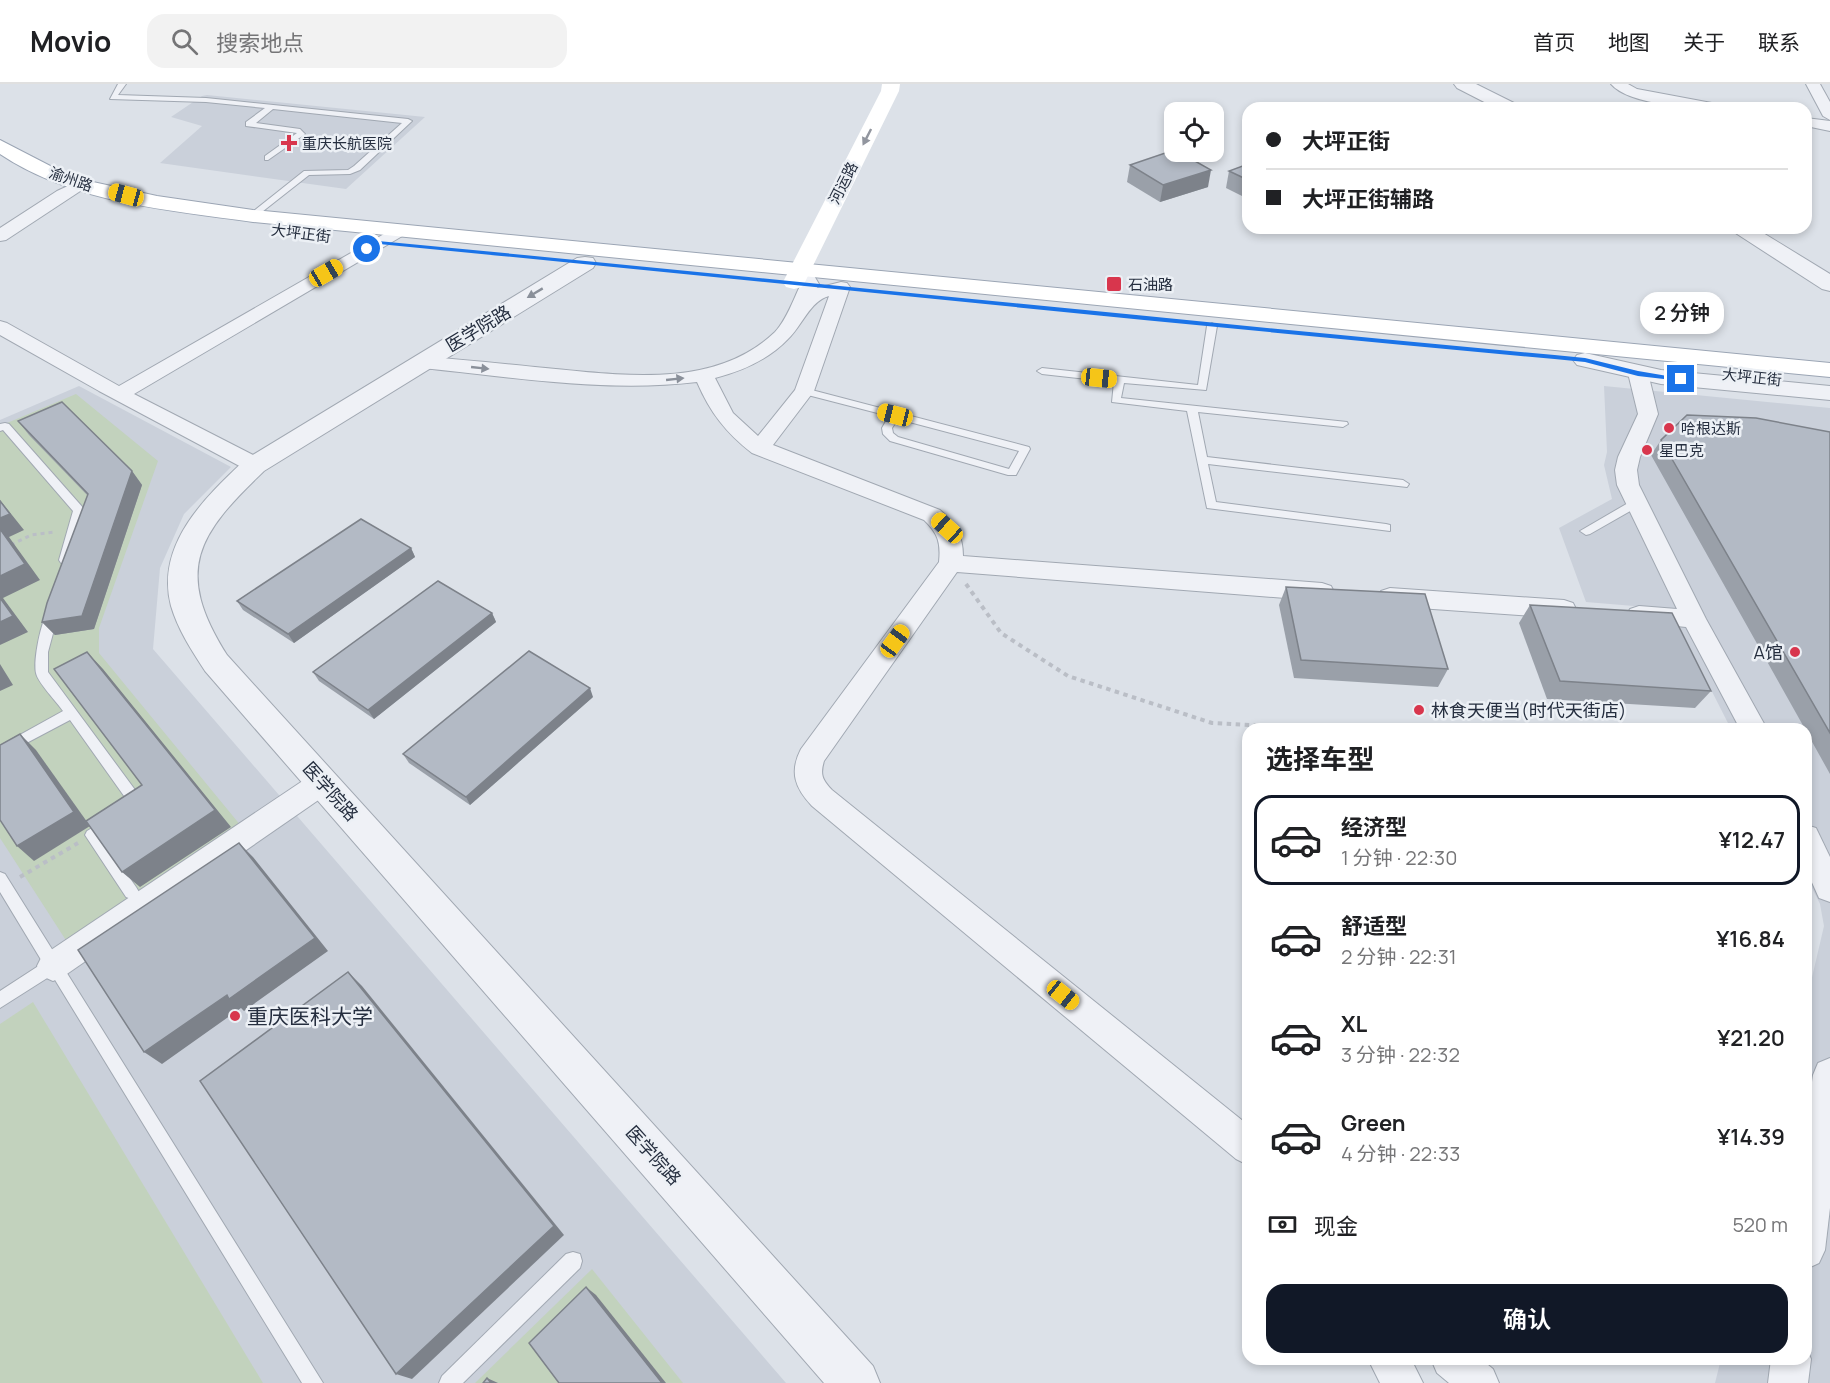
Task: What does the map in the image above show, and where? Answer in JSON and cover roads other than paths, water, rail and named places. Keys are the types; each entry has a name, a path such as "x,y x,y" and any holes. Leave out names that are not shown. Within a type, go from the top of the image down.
{"main road":[{"name":"河运路","path":"802,278 817,235 890,91 891,84"},
{"name":"河运路","path":"844,280 831,266 827,257 908,92 908,84"},
{"name":"渝州路","path":"0,146 25,161 83,184 247,221"},
{"name":"渝州路","path":"0,169 63,194 139,211 247,221"},
{"name":"大坪正街","path":"247,221 398,231 754,264 802,278"},
{"name":"大坪正街","path":"247,221 378,242 585,263 844,280 1169,307 1830,370"},
{"path":"754,264 790,255 800,250 817,235"},
{"name":"大坪正街","path":"844,280 1212,326 1830,384"}],"street":[{"path":"1463,84 1498,102"},
{"path":"1618,84 1633,93 1679,102"},
{"path":"1813,84 1830,116"},
{"path":"1812,124 1830,126"},
{"path":"0,236 63,194 83,184"},
{"path":"119,394 398,231"},
{"path":"1751,234 1830,284"},
{"name":"医学院路","path":"585,263 255,465 219,499 195,532 182,564 184,597 196,632 216,663 856,1383"},
{"path":"790,324 802,278"},
{"path":"435,354 645,366 691,362 732,349 763,330 802,278"},
{"path":"435,354 608,380 674,380 703,375 747,360 781,336 811,298 844,280"},
{"path":"760,448 804,391 844,280"},
{"path":"0,327 119,394 255,465"},
{"path":"1585,360 1638,373 1830,393"},
{"path":"1638,373 1648,414 1629,457 1626,470 1628,485 1694,619 1751,723"},
{"path":"703,375 722,416 737,432 760,448 932,515 947,528 953,545 951,563 811,757 806,772 810,785 822,798 1242,1142"},
{"path":"951,563 1343,593"},
{"path":"1366,595 1589,611"},
{"path":"1612,613 1694,619"},
{"path":"53,966 323,782"},
{"path":"1812,850 1830,889"},
{"path":"1812,1206 1830,1075"},
{"path":"1392,1365 1403,1383"},
{"path":"1458,1365 1479,1383"},
{"path":"1788,1383 1790,1365"}],"lane":[{"path":"122,84 113,97 206,100 408,121 357,168 350,172 307,173 247,221"},
{"path":"268,158 301,134 300,131 249,124 273,106"},
{"path":"1042,371 1202,388 1212,326"},
{"path":"1119,380 1116,400 1343,424"},
{"path":"804,391 1025,449 1012,473 894,439 888,434 888,428 895,415"},
{"path":"1192,408 1211,505 1386,528"},
{"path":"0,428 5,426 78,510 62,573"},
{"path":"1202,460 1402,484"},
{"path":"1586,531 1635,503"},
{"path":"56,596 42,652 42,673 139,806 92,835 131,892"},
{"path":"0,752 72,713"},
{"path":"0,879 313,1383"},
{"path":"0,1000 53,966"},
{"path":"449,1383 573,1261"}],"place":[{"name":"重庆长航医院","path":"289,143"},
{"name":"石油路","path":"1114,284"},
{"name":"哈根达斯","path":"1669,428"},
{"name":"星巴克","path":"1647,450"},
{"name":"A馆","path":"1795,652"},
{"name":"林食天便当(时代天街店)","path":"1419,710"},
{"name":"重庆医科大学","path":"235,1016"}]}
